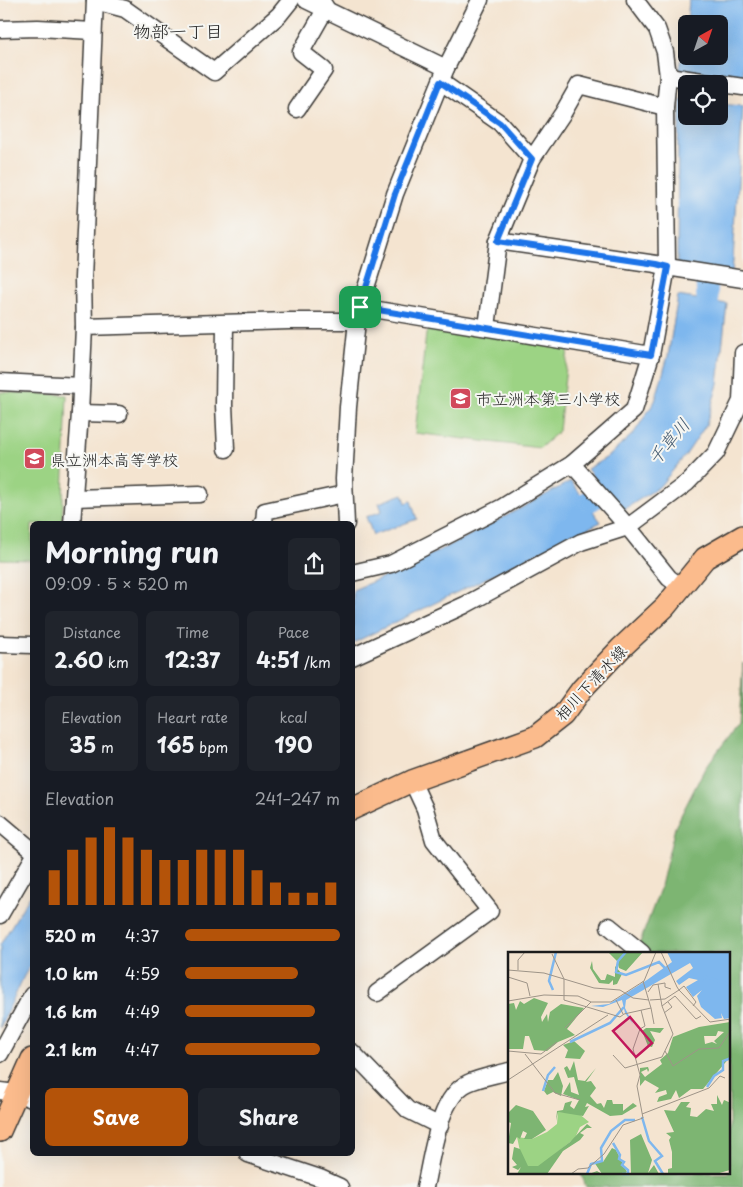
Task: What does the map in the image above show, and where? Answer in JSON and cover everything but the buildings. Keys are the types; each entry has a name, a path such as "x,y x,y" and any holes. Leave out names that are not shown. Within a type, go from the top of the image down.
{"main road":[{"name":"相川下清水線","path":"355,808 412,781 535,737 563,715 582,689 621,648 665,607 705,558 743,536"},
{"path":"0,1131 30,1064"}],"street":[{"path":"72,521 84,327 83,278 95,1 125,9 214,72 279,15 291,0"},
{"path":"306,0 323,4 443,75 500,123 532,159"},
{"path":"346,521 344,479 348,408 359,314 395,194 443,75 480,0"},
{"path":"355,572 391,564 501,508 572,464 634,410 651,355 668,267 665,107 668,76 665,52 657,29 635,0"},
{"path":"297,109 324,70 301,52 323,4"},
{"path":"0,29 38,28 93,31"},
{"path":"668,76 743,87"},
{"path":"487,327 498,241 532,159 563,113 579,85 665,107"},
{"path":"498,241 743,279"},
{"path":"84,327 225,324 359,314 487,327 651,355"},
{"path":"225,324 224,405 226,450"},
{"path":"355,656 465,605 581,542 628,527 688,483 716,453 741,401 743,354"},
{"path":"0,382 80,386"},
{"path":"80,413 119,414"},
{"path":"572,464 628,527 669,578 681,587"},
{"path":"74,498 200,494"},
{"path":"264,521 265,511 344,494"},
{"path":"0,644 30,645"},
{"path":"377,993 490,910 434,840 425,809 412,781"},
{"path":"0,823 30,848"},
{"path":"0,915 30,863"},
{"path":"609,926 641,952"},
{"path":"0,1054 30,999"},
{"path":"355,1055 408,1110 440,1126"},
{"path":"425,1187 440,1126 448,1104 457,1091 468,1083 508,1071"},
{"path":"254,1156 320,1178 340,1187"}],"green space":[{"path":"431,325 568,349 559,431 540,448 415,433 426,334"},
{"name":"県立洲本高等学校","path":"0,392 67,395 62,521 30,521 30,560 0,559"},
{"path":"743,663 743,1187 586,1187 581,1174 730,1174 730,952 636,952 661,886 675,827 705,768 739,723"}],"water":[{"path":"689,0 743,0 743,85 728,83 728,75 679,75 680,65 728,65 728,15 688,15"},
{"path":"728,105 743,106 732,275 677,264 679,125 728,125"},
{"path":"678,296 727,304 718,384 706,425 685,456 659,487 620,512 587,469 609,456 634,433 655,401 668,356"},
{"path":"571,481 601,522 355,642 355,589 436,552"},
{"path":"403,494 406,503 411,501 417,519 373,535 366,517 382,511 379,503"},
{"path":"30,895 30,966 0,1028 0,945"}],"waterway":[{"name":"千草川","path":"705,251 709,331"},
{"name":"千草川","path":"560,518 619,484"}],"place":[{"name":"市立洲本第三小学校","path":"460,398"},
{"name":"県立洲本高等学校","path":"34,459"}],"district":[{"name":"物部一丁目","path":"178,30"}],"route":[{"path":"440,82 500,123 532,159 498,241 668,267 651,355 360,307 395,194 440,82"}]}
